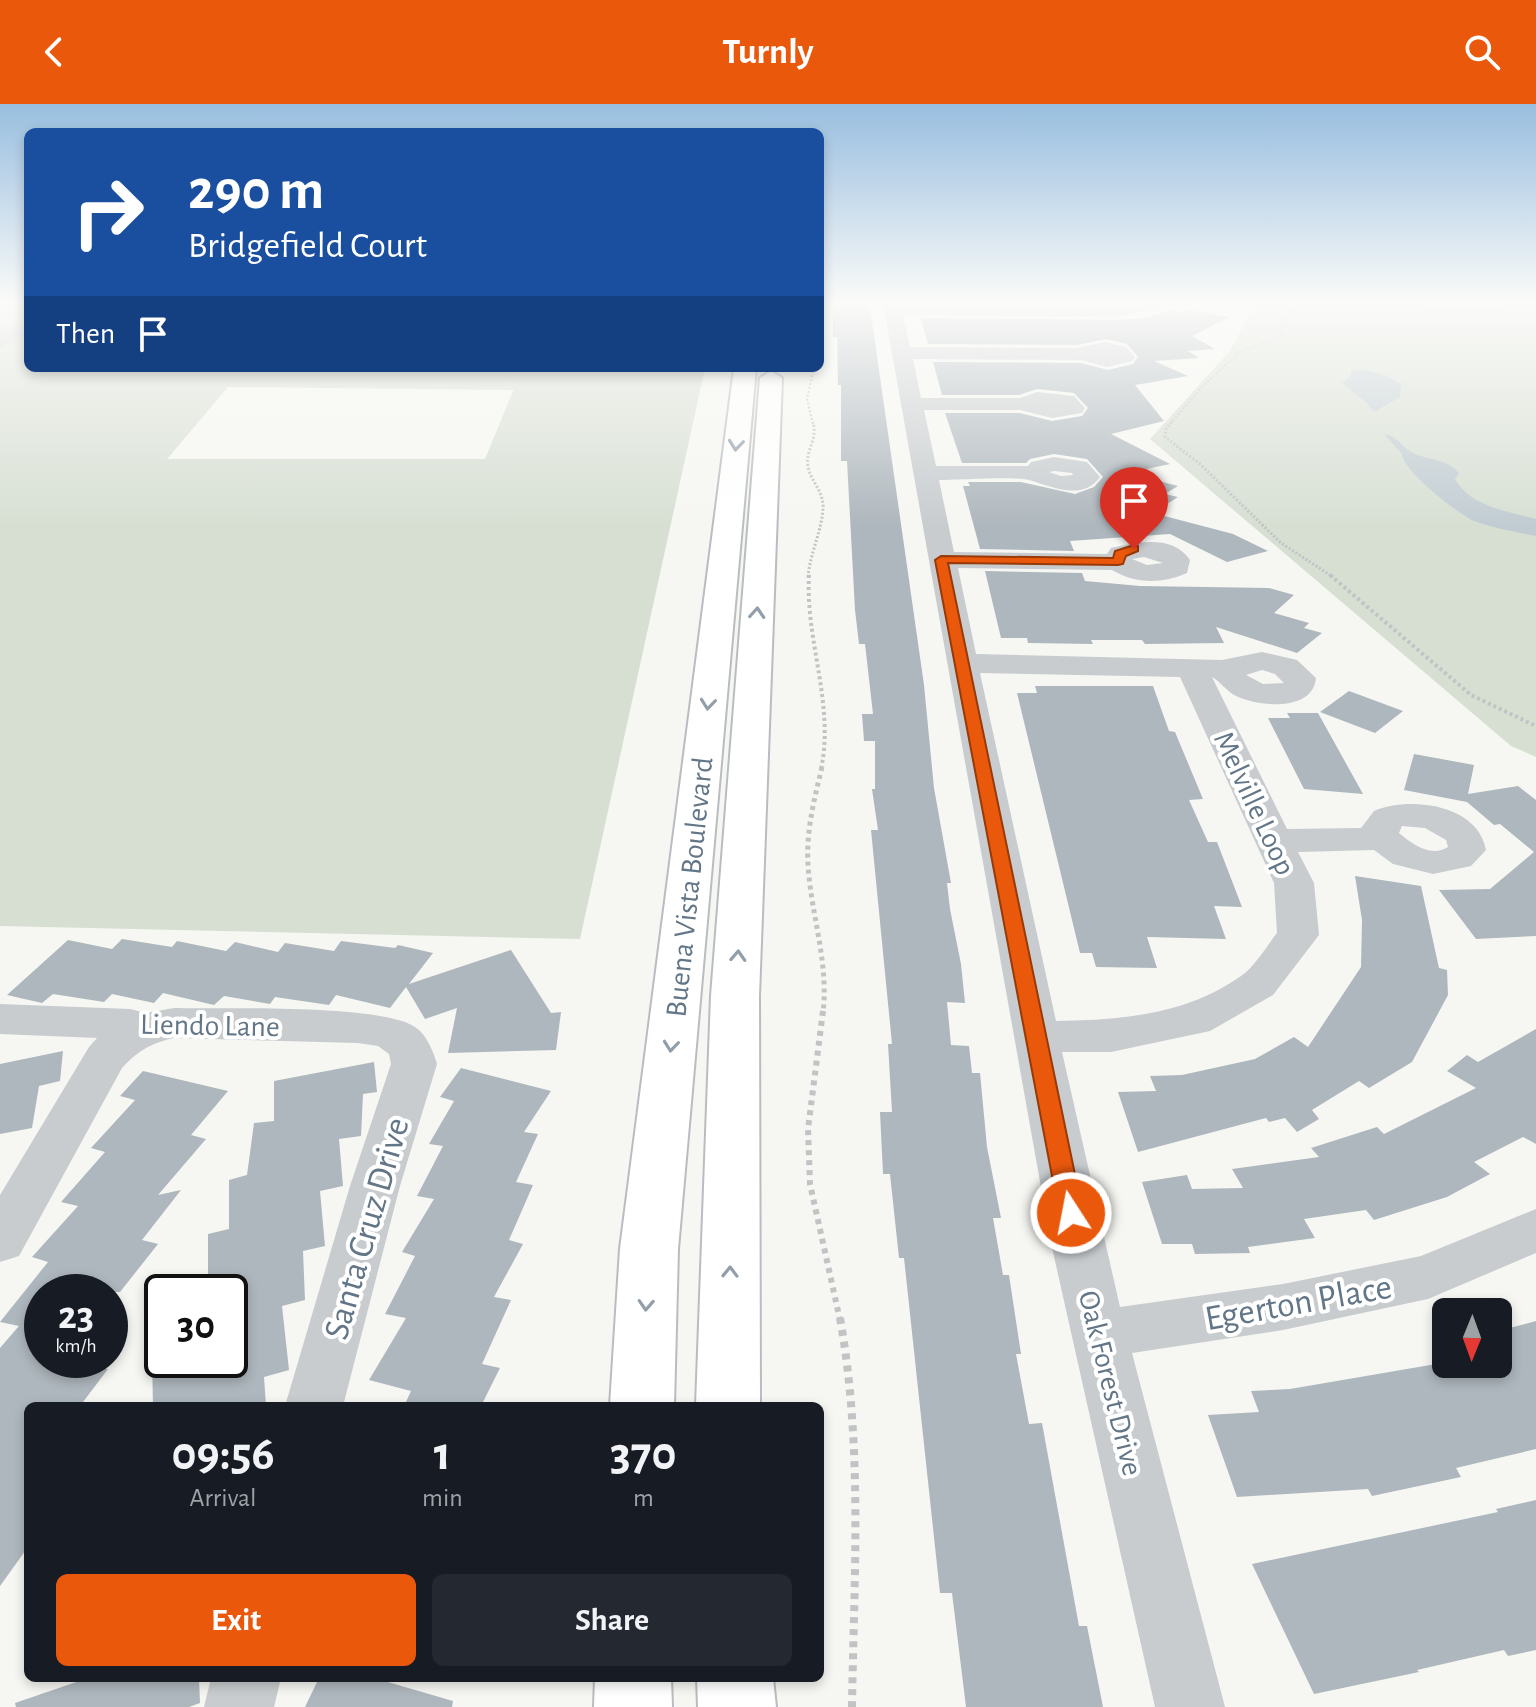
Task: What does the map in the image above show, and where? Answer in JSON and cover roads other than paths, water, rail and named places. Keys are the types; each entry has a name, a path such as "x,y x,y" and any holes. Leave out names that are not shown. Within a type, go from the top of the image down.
{"main road":[{"name":"Buena Vista Boulevard","path":"642,1402 649,1249 744,378"},
{"name":"Buena Vista Boulevard","path":"728,1402 735,996 771,378"},
{"path":"633,1682 633,1707"},
{"path":"735,1682 737,1707"}],"street":[{"name":"Oak Forest Drive","path":"906,378 1077,1243 1190,1707"},
{"path":"911,404 1026,404"},
{"path":"924,473 1035,473"},
{"path":"941,560 1118,562"},
{"name":"Melville Loop","path":"961,663 1210,669 1274,841 1294,883 1298,935 1258,985 1194,1020 1111,1036 1036,1037"},
{"path":"1274,841 1382,839"},
{"name":"Liendo Lane","path":"0,1019 130,1024 145,1029 174,1023 358,1028 385,1031 402,1039 412,1051"},
{"path":"0,1241 105,1058 121,1041 145,1029"},
{"name":"Santa Cruz Drive","path":"315,1402 375,1186 414,1064 412,1051"},
{"name":"Egerton Place","path":"1099,1334 1283,1307 1428,1277 1536,1230"},
{"path":"239,1707 245,1682"}]}
